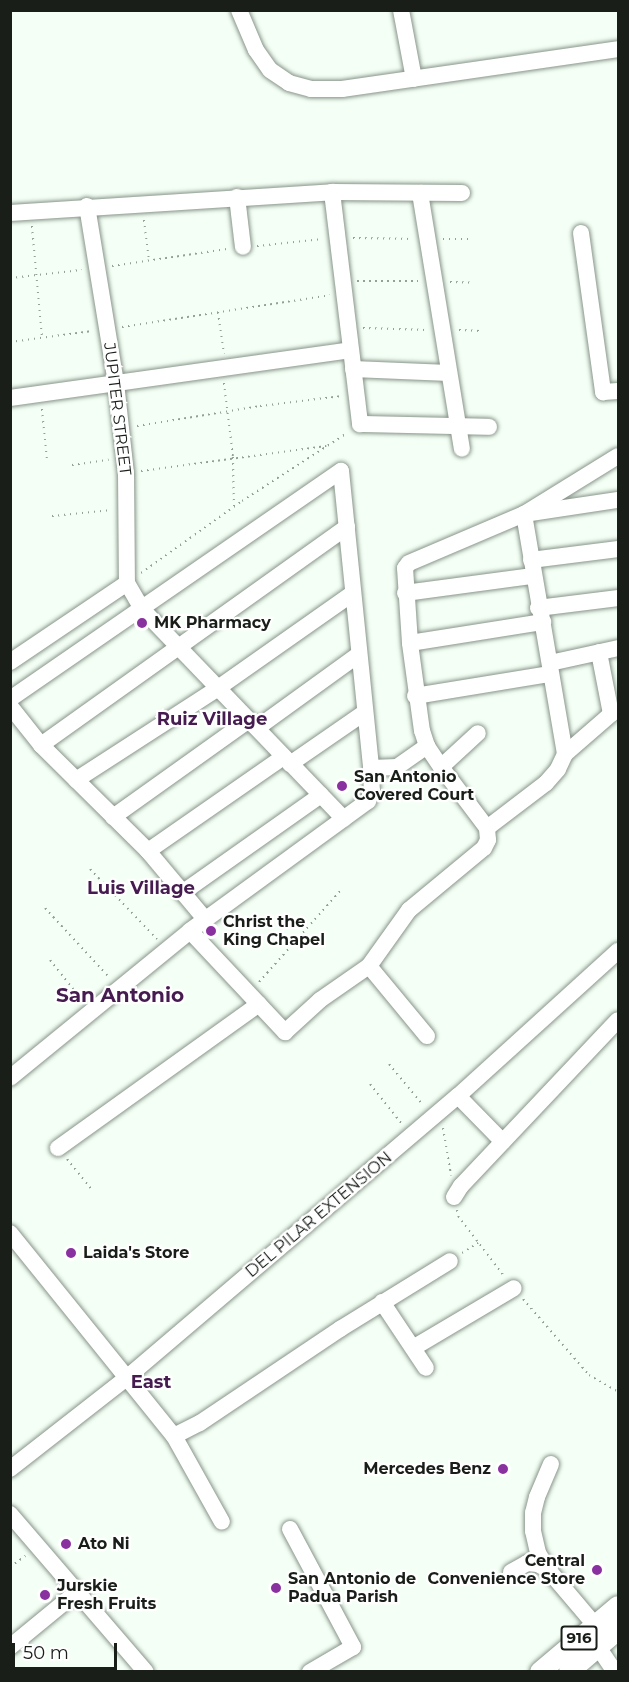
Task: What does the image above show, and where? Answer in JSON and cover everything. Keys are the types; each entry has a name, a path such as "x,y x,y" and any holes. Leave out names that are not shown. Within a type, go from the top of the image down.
{"main road":[{"name":"916","path":"569,1671 594,1634 618,1606"},
{"name":"916","path":"540,1671 594,1634 618,1630"}],"street":[{"path":"238,10 256,50 270,70 289,83 311,89 342,89 618,49"},
{"path":"401,10 414,79"},
{"path":"332,192 360,424 489,427"},
{"path":"10,213 87,206 332,192 462,193"},
{"path":"420,193 462,449"},
{"path":"237,197 243,247"},
{"name":"JUPITER STREET","path":"87,206 116,383 125,466 127,584"},
{"path":"581,233 603,392 618,391"},
{"path":"10,398 351,350"},
{"path":"353,369 450,373"},
{"path":"190,931 285,1032 320,1000 369,966 409,910 484,848 489,840 487,828 426,746 415,696 405,594 405,568 409,563 524,514 618,456"},
{"path":"10,699 341,471 371,768 372,791 368,801 190,931 10,1078"},
{"path":"524,514 618,500"},
{"path":"524,514 565,754"},
{"path":"41,745 347,527"},
{"path":"405,594 618,549"},
{"path":"10,662 127,584 142,609 344,819"},
{"path":"76,780 218,688 353,592"},
{"path":"410,644 618,598"},
{"path":"415,696 550,669 618,648"},
{"path":"487,828 546,783 558,769 565,754 615,716 599,652"},
{"path":"113,817 358,655"},
{"path":"10,706 41,745 148,851 205,920"},
{"path":"148,851 286,760 364,713"},
{"path":"441,768 478,733"},
{"path":"371,768 397,767 411,760 426,746"},
{"path":"182,893 321,795"},
{"name":"DEL PILAR EXTENSION","path":"10,1468 128,1376 412,1136 618,951"},
{"path":"369,966 427,1036"},
{"path":"58,1148 254,999"},
{"path":"454,1197 461,1186 618,1020"},
{"path":"458,1096 503,1142"},
{"path":"12,1238 128,1376 174,1436 222,1522"},
{"path":"174,1436 200,1423 382,1302 450,1261"},
{"path":"413,1348 514,1288"},
{"path":"382,1302 426,1368"},
{"path":"551,1464 533,1513 533,1531 538,1553 594,1634 615,1671"},
{"path":"10,1514 146,1671"},
{"path":"290,1529 353,1647 310,1671"},
{"path":"510,1572 519,1565 527,1563 538,1564 550,1572"},
{"path":"10,1647 77,1592"}],"path":[{"path":"142,203 149,259"},
{"path":"31,211 42,338"},
{"path":"10,278 243,247 338,238 470,239"},
{"path":"10,342 218,312 344,287 434,282 474,283"},
{"path":"218,312 233,457 234,507"},
{"path":"349,328 480,331"},
{"path":"41,394 47,460"},
{"path":"121,429 229,411 357,395"},
{"path":"127,584 234,507 360,424"},
{"path":"72,465 125,466 329,446"},
{"path":"52,516 127,508"},
{"path":"90,870 167,950"},
{"path":"254,999 342,890"},
{"path":"45,908 119,988"},
{"path":"50,960 91,1011"},
{"path":"389,1064 443,1129 454,1197"},
{"path":"370,1084 412,1136"},
{"path":"58,1148 93,1191"},
{"path":"589,1375 618,1392"},
{"path":"10,1567 37,1546"}],"place":[{"name":"MK Pharmacy","path":"142,623"},
{"name":"San Antonio Covered Court","path":"342,786"},
{"name":"Christ the King Chapel","path":"211,931"},
{"name":"Laida's Store","path":"71,1253"},
{"name":"Mercedes Benz","path":"503,1469"},
{"name":"Ato Ni","path":"66,1544"},
{"name":"Central Convenience Store","path":"597,1570"},
{"name":"San Antonio de Padua Parish","path":"276,1588"},
{"name":"Jurskie Fresh Fruits","path":"45,1595"}],"district":[{"name":"Ruiz Village","path":"212,719"},
{"name":"Luis Village","path":"141,888"},
{"name":"San Antonio","path":"120,995"},
{"name":"East","path":"151,1382"}]}
